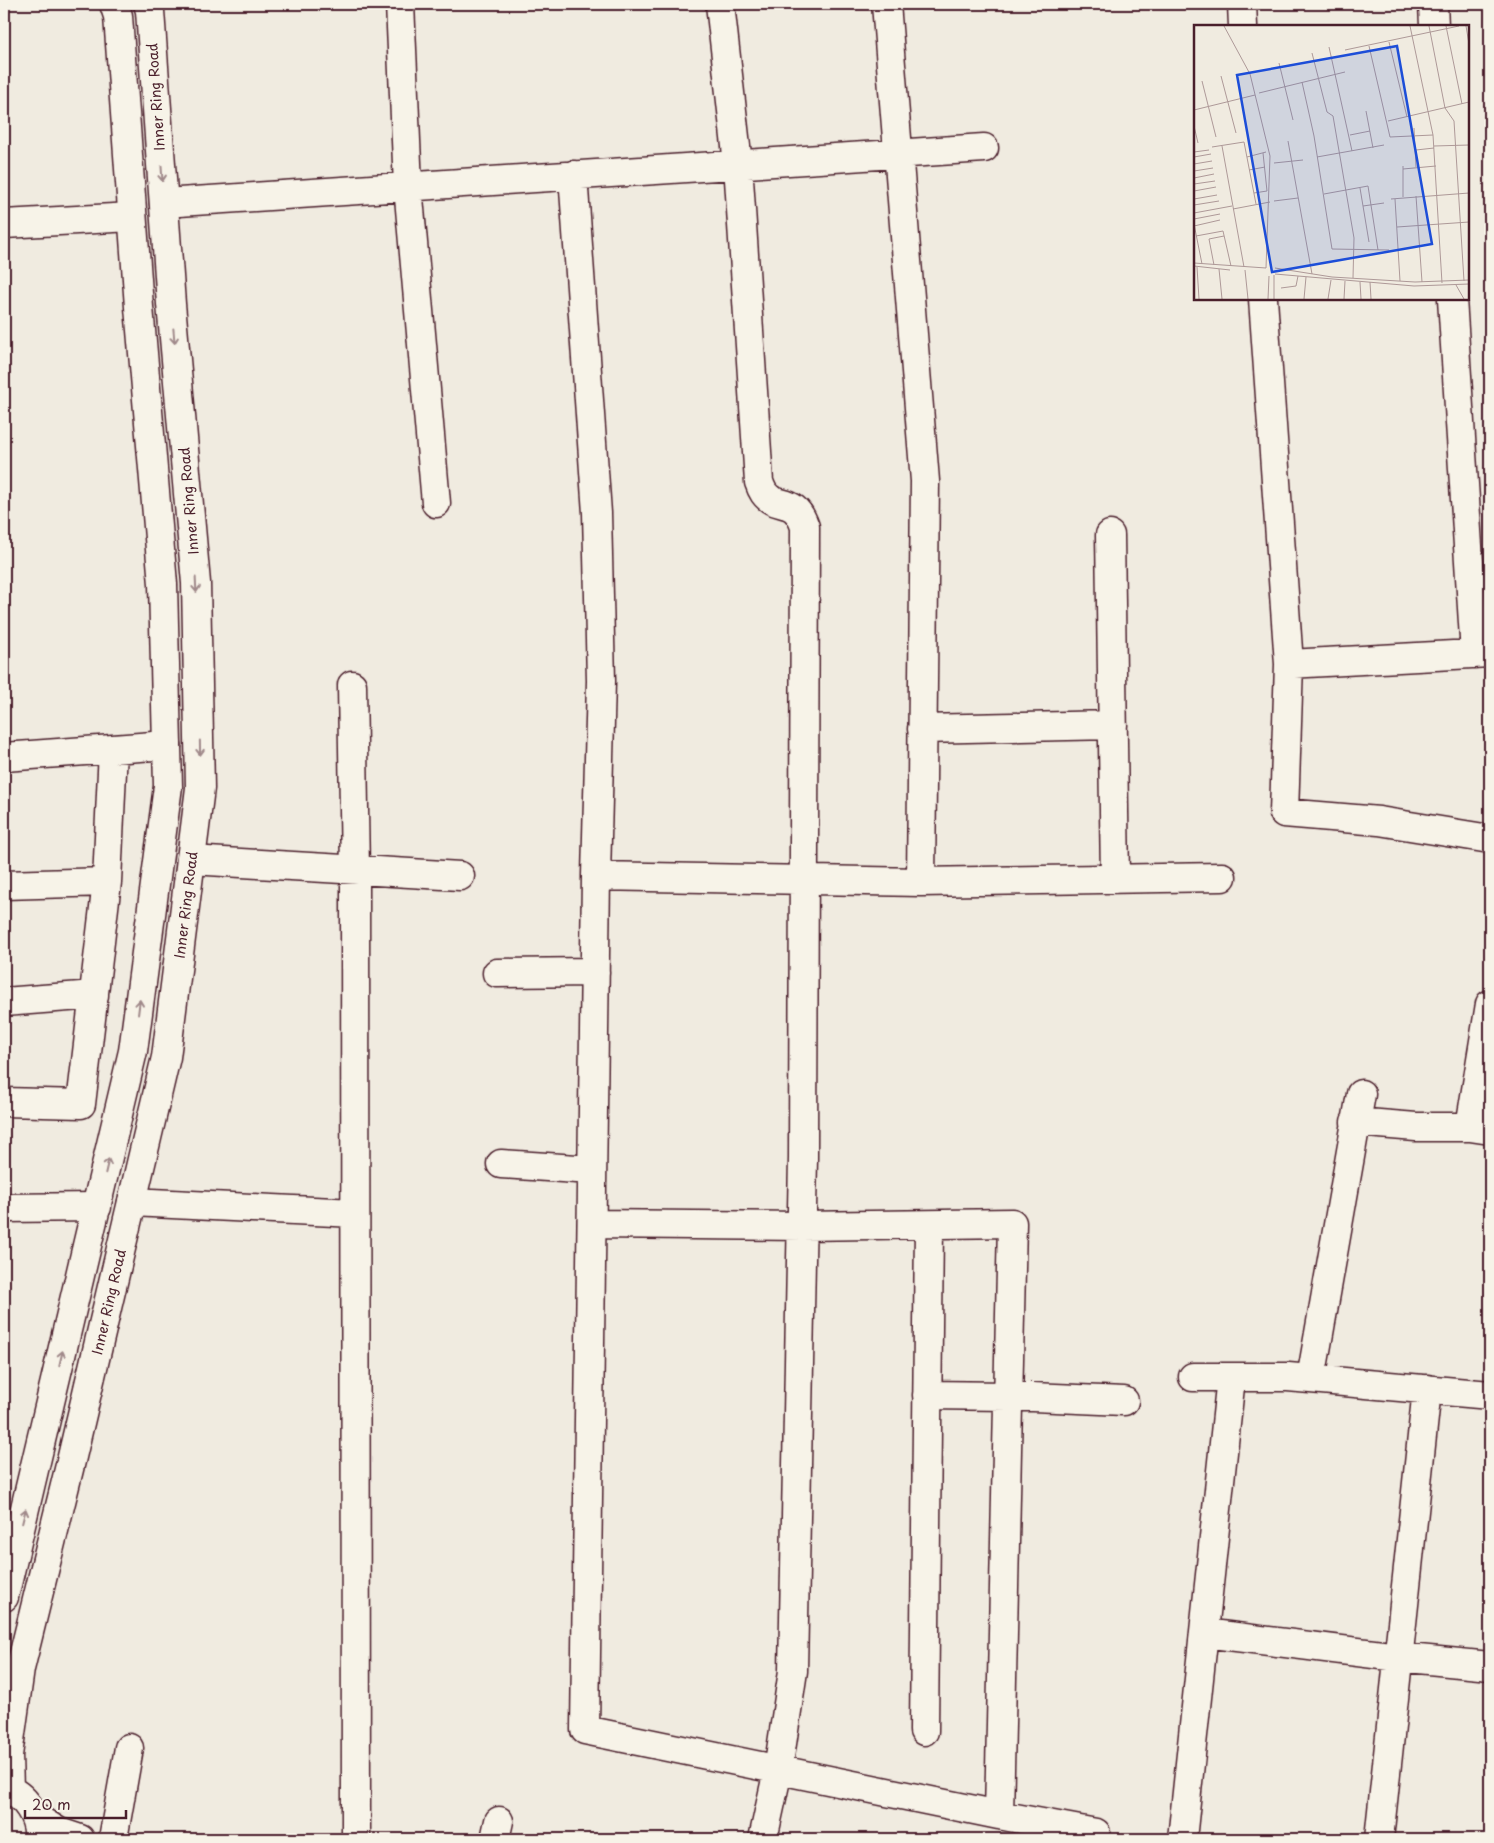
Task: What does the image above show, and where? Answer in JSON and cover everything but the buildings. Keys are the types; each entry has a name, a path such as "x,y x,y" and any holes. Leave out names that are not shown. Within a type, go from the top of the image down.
{"street":[{"path":"4,1597 134,1051 168,786 163,584 132,217 118,16 114,4"},
{"name":"Inner Ring Road","path":"6,1789 8,1755 20,1668 166,1057 200,788 196,583 171,304 148,4"},
{"path":"400,4 408,186 436,503"},
{"path":"720,4 738,164 759,482 764,494 773,500 790,505 800,513 804,527 802,1226 793,1672 778,1770 763,1839"},
{"path":"886,4 925,481 921,882"},
{"path":"1242,4 1244,25"},
{"path":"1433,4 1434,25"},
{"path":"164,203 984,148"},
{"path":"573,175 597,513 601,681 596,876 585,1730 999,1815 1096,1833"},
{"path":"4,224 132,217"},
{"path":"1263,300 1290,664 1284,813 1379,821 1490,839"},
{"path":"1290,664 1483,653 1452,300"},
{"path":"1110,535 1115,879"},
{"path":"352,685 355,871 356,1839"},
{"path":"922,729 1113,726"},
{"path":"4,757 167,745"},
{"path":"4,1102 81,1104 106,882 113,749"},
{"path":"191,860 460,876"},
{"path":"596,876 921,882 1222,877"},
{"path":"4,885 106,882"},
{"path":"497,973 595,972"},
{"path":"4,1002 94,996"},
{"path":"1356,1122 1416,1127 1480,1128 1490,1004"},
{"path":"1311,1379 1360,1094"},
{"path":"501,1164 592,1170"},
{"path":"132,1202 355,1213"},
{"path":"4,1208 97,1207"},
{"path":"592,1224 802,1226 1012,1223 999,1815"},
{"path":"924,1731 929,1225"},
{"path":"1193,1377 1288,1377 1490,1395"},
{"path":"1182,1839 1231,1377"},
{"path":"1379,1839 1427,1389"},
{"path":"927,1395 1008,1396 1124,1402"},
{"path":"1204,1633 1398,1657 1490,1666"},
{"path":"113,1839 129,1748"},
{"path":"6,1789 25,1801 36,1828 59,1832 80,1839"}]}
